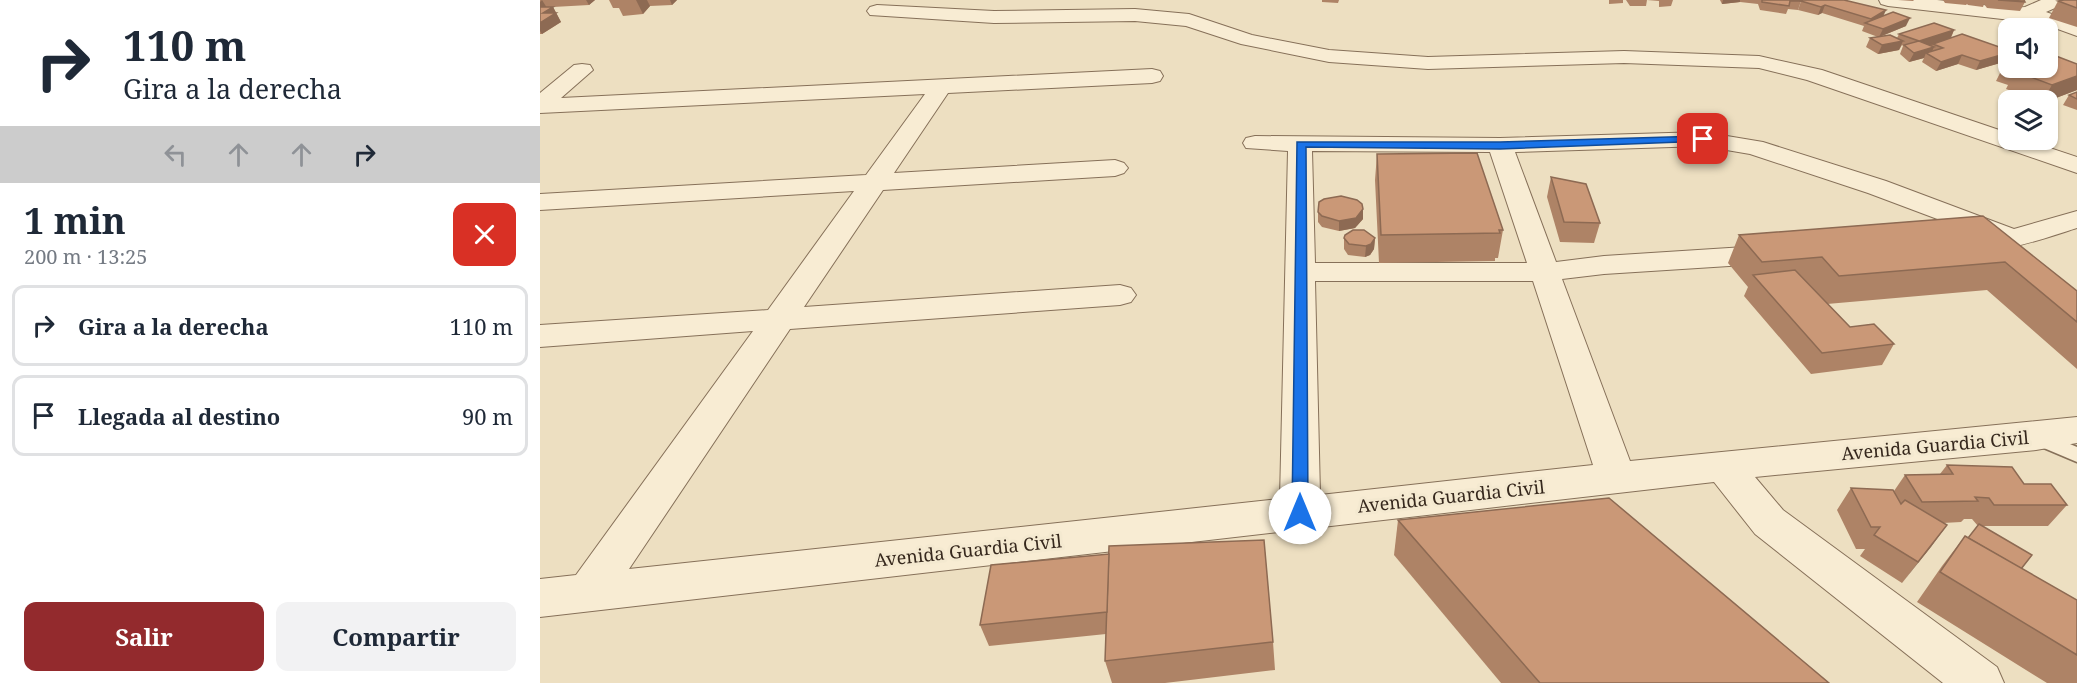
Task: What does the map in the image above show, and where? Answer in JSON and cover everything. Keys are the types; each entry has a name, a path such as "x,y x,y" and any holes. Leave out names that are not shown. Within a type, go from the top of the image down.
{"street":[{"path":"1888,0 2011,14 2029,12 2057,0"},
{"path":"878,11 994,16 1135,15 1178,19 1200,23 1248,40 1329,56 1417,62 1624,57 1759,62 1814,75 2077,165"},
{"path":"2029,12 2077,30"},
{"path":"540,105 582,70"},
{"path":"540,105 1152,76"},
{"path":"589,592 941,87"},
{"path":"1255,143 1500,146 1703,139 1754,147 1877,187 2014,238"},
{"path":"1300,144 1300,513"},
{"path":"1500,146 1617,478"},
{"path":"540,202 1115,168"},
{"path":"1943,243 2014,238 2077,219"},
{"path":"1300,272 1545,272 1604,265 1803,252"},
{"path":"540,336 1120,295"},
{"name":"Avenida Guardia Civil","path":"540,598 1723,466 2036,436 2077,430"},
{"path":"1723,466 1769,522 1980,683"}],"lane":[{"path":"2036,436 2077,454"}],"building":[{"path":"1762,0 1801,1 1790,1 1789,6 1762,2"},
{"path":"1844,0 1886,10 1871,19 1825,5 1821,7 1801,1"},
{"path":"1998,0 2024,0 2025,2"},
{"path":"2077,0 2077,8 2058,1"},
{"path":"540,7 553,7 543,13 556,13 540,23"},
{"path":"1893,12 1910,18 1883,29 1865,23"},
{"path":"1934,23 1954,30 1919,41 1899,34"},
{"path":"1962,34 1998,47 1998,56 1980,61 1962,55 1941,62 1926,53 1943,48 1933,44"},
{"path":"1890,35 1903,41 1882,45 1870,38"},
{"path":"1919,41 1934,47 1914,53 1904,45"},
{"path":"2058,57 2077,64 2077,76 2052,85 2034,78 2058,78"},
{"path":"2077,92 2077,99 2069,95"},
{"path":"1477,153 1503,230 1499,230 1500,233 1381,235 1377,154"},
{"path":"1551,177 1586,184 1600,223 1564,222"},
{"path":"1341,196 1357,200 1362,204 1363,209 1356,218 1339,221 1322,216 1318,212 1319,202"},
{"path":"1983,216 2077,291 2077,322 2005,262 1839,276 1822,257 1762,262 1739,235"},
{"path":"1353,230 1364,230 1375,238 1371,244 1366,246 1349,244 1344,238"},
{"path":"1795,270 1850,327 1874,324 1894,344 1822,353 1753,275"},
{"path":"1947,465 2012,467 2024,484 2051,484 2067,505 1994,505 1989,498 1975,497 1978,501 1922,502 1905,475 1953,474"},
{"path":"1851,488 1893,490 1901,504 1905,500 1947,525 1918,562 1874,535 1880,527 1871,527"},
{"path":"1609,498 1829,683 1540,683 1398,520"},
{"path":"1979,524 2032,555 2021,569 1968,538"},
{"path":"1965,536 2077,600 2077,655 1940,572"},
{"path":"1264,540 1273,642 1105,661 1109,546"},
{"path":"1109,554 1107,612 980,625 991,565"}],"route":[{"path":"1300,513 1300,144 1500,146 1616,144 1703,139"}]}
